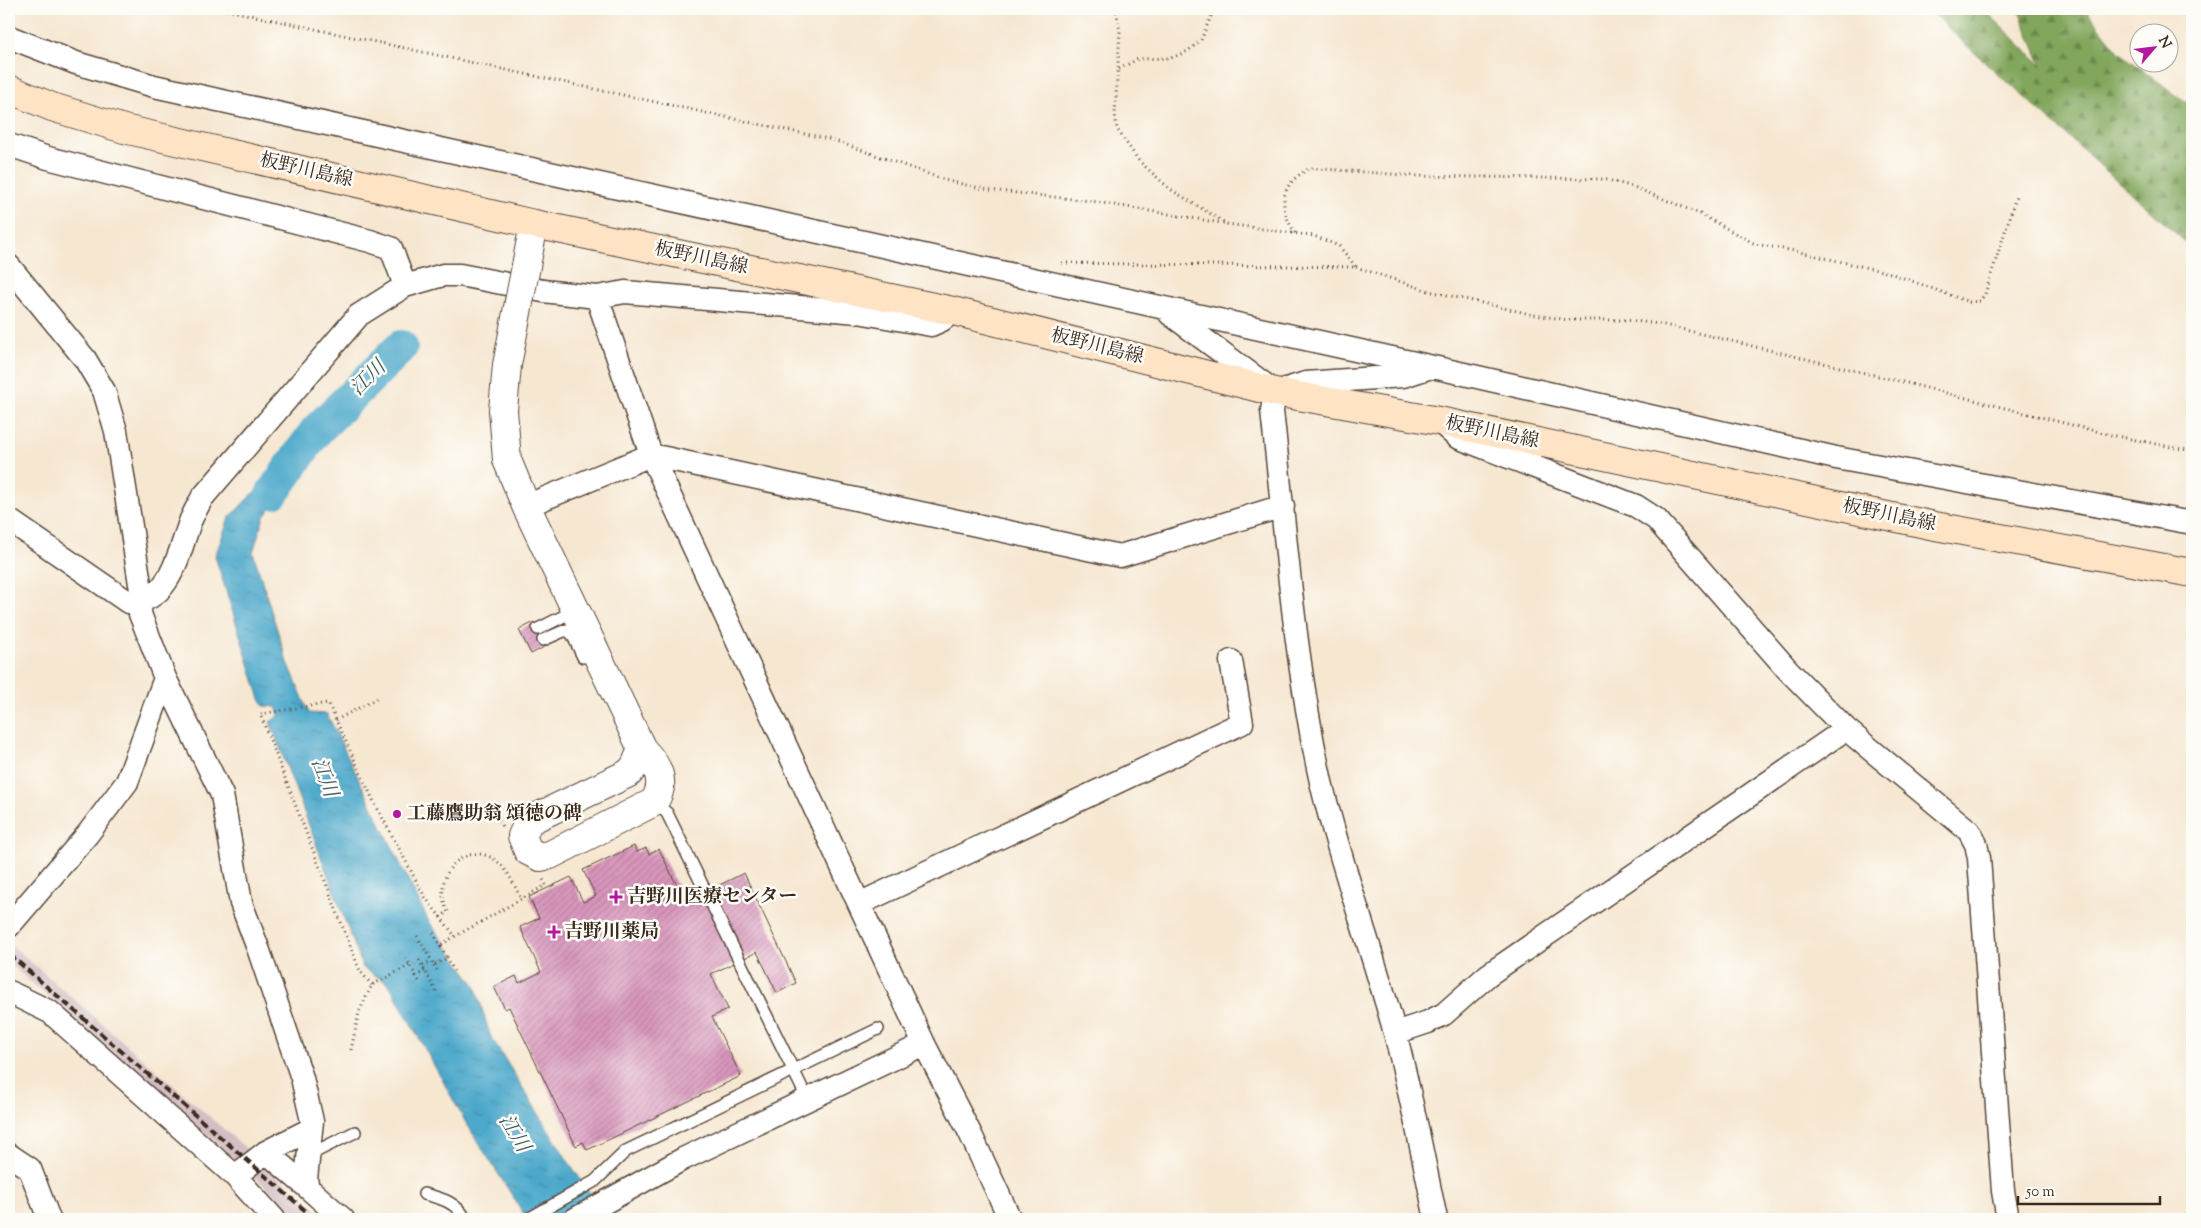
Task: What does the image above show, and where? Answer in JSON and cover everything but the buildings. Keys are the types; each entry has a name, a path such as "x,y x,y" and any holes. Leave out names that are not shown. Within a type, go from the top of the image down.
{"main road":[{"name":"板野川島線","path":"9,89 52,107 124,129 534,224 953,311 1276,392 1439,421 1935,526 2192,573"}],"street":[{"path":"9,37 76,63 154,86 1433,367 1836,458 2192,523"},
{"path":"9,145 48,158 360,238 391,248 405,286"},
{"path":"534,224 507,365 503,434 507,460 526,506 576,610 639,756"},
{"path":"9,266 85,359 104,391 116,431 141,590 140,614 164,678 222,795 241,903 260,951 302,1078 312,1121 307,1152 306,1179 308,1188"},
{"path":"9,520 128,602 140,602 165,585 174,568 190,520 198,505 224,471 359,315 405,286 443,275 460,275 543,291 597,297 625,292 858,312 931,325 942,320 953,311"},
{"path":"597,297 651,455 714,594 793,757 924,1044 970,1132 1010,1219"},
{"path":"1164,309 1276,392"},
{"path":"1276,392 1306,382 1403,376 1433,367"},
{"path":"1276,392 1272,411 1300,666 1322,782 1340,853 1395,1033 1436,1219"},
{"path":"1439,421 1457,437 1636,506 1656,519 1788,670 1846,729 1969,831 1976,844 2003,1191 2008,1219"},
{"path":"526,506 651,455 1120,556 1282,506"},
{"path":"859,904 1242,723 1231,661"},
{"path":"9,926 87,835 127,782 164,678"},
{"path":"1395,1033 1428,1022 1444,1014 1488,975 1846,729"},
{"path":"639,756 651,758 662,781 660,792 654,802 550,855 540,857 533,855 525,847 523,830 529,821 629,773 639,756"},
{"path":"9,992 50,1012 235,1176 274,1219"},
{"path":"574,1219 683,1159 924,1044"},
{"path":"235,1176 266,1152 311,1129"},
{"path":"266,1152 343,1219"},
{"path":"9,1155 30,1170 49,1219"}],"lane":[{"path":"538,629 576,610"},
{"path":"544,640 566,630 572,634 589,669"},
{"path":"619,729 639,756"},
{"path":"654,802 667,813 808,1100"},
{"path":"528,1219 595,1181 626,1151 878,1029"},
{"path":"307,1152 317,1151 354,1132"},
{"path":"424,1194 448,1199 459,1208 466,1219"}],"path":[{"path":"222,9 833,140 948,180 981,188 1091,201 1227,224 1314,236 1339,246 1356,267"},
{"path":"1116,9 1120,31 1115,114 1117,129 1125,144 1139,161 1170,189 1227,224"},
{"path":"1118,69 1138,59 1171,58 1188,52 1201,40 1214,9"},
{"path":"1295,233 1286,219 1283,206 1284,196 1289,184 1297,175 1310,168 1418,176 1604,179 1634,187 1700,214 1755,244 1795,251 1890,273 1969,302 1980,301 1985,294 2016,196"},
{"path":"1052,263 1356,267 1429,291 1535,315 1569,320 1626,320 1660,324 1907,382 2111,435 2192,451"},
{"path":"336,720 378,698"},
{"path":"372,985 360,971 260,714 328,703 374,802 425,897 455,936"},
{"path":"440,917 448,912 442,897 444,878 449,869 465,857 480,855 498,862 506,871 521,899"},
{"path":"440,945 546,885 539,872"},
{"path":"433,933 454,971"},
{"path":"418,936 437,970"},
{"path":"406,958 419,981"},
{"path":"434,965 447,958"},
{"path":"420,960 437,993"},
{"path":"423,965 432,961"},
{"path":"351,1050 360,1012 372,985 410,965"},
{"path":"416,976 426,970"}],"shaded area":[{"path":"9,943 326,1219 303,1219 9,963"}],"green space":[{"path":"1929,9 1984,9 2042,66 2018,9 2085,9 2119,52 2128,59 2128,72 2146,72 2192,107 2192,248 1964,43"}],"water":[{"path":"294,451 305,461 264,517 253,552 285,655 309,713 327,714 428,920 475,985 490,1035 568,1161 608,1219 527,1219 466,1123 389,984 363,968 270,722 279,716 276,707 264,706 260,699 215,556 229,518"}],"waterway":[{"name":"江川","path":"273,492 316,431 401,347"}],"railway":[{"path":"9,954 315,1219"}],"place":[{"name":"工藤鷹助翁 頌徳の碑","path":"397,814"},
{"name":"吉野川医療センター","path":"616,897"},
{"name":"吉野川薬局","path":"554,932"}]}
